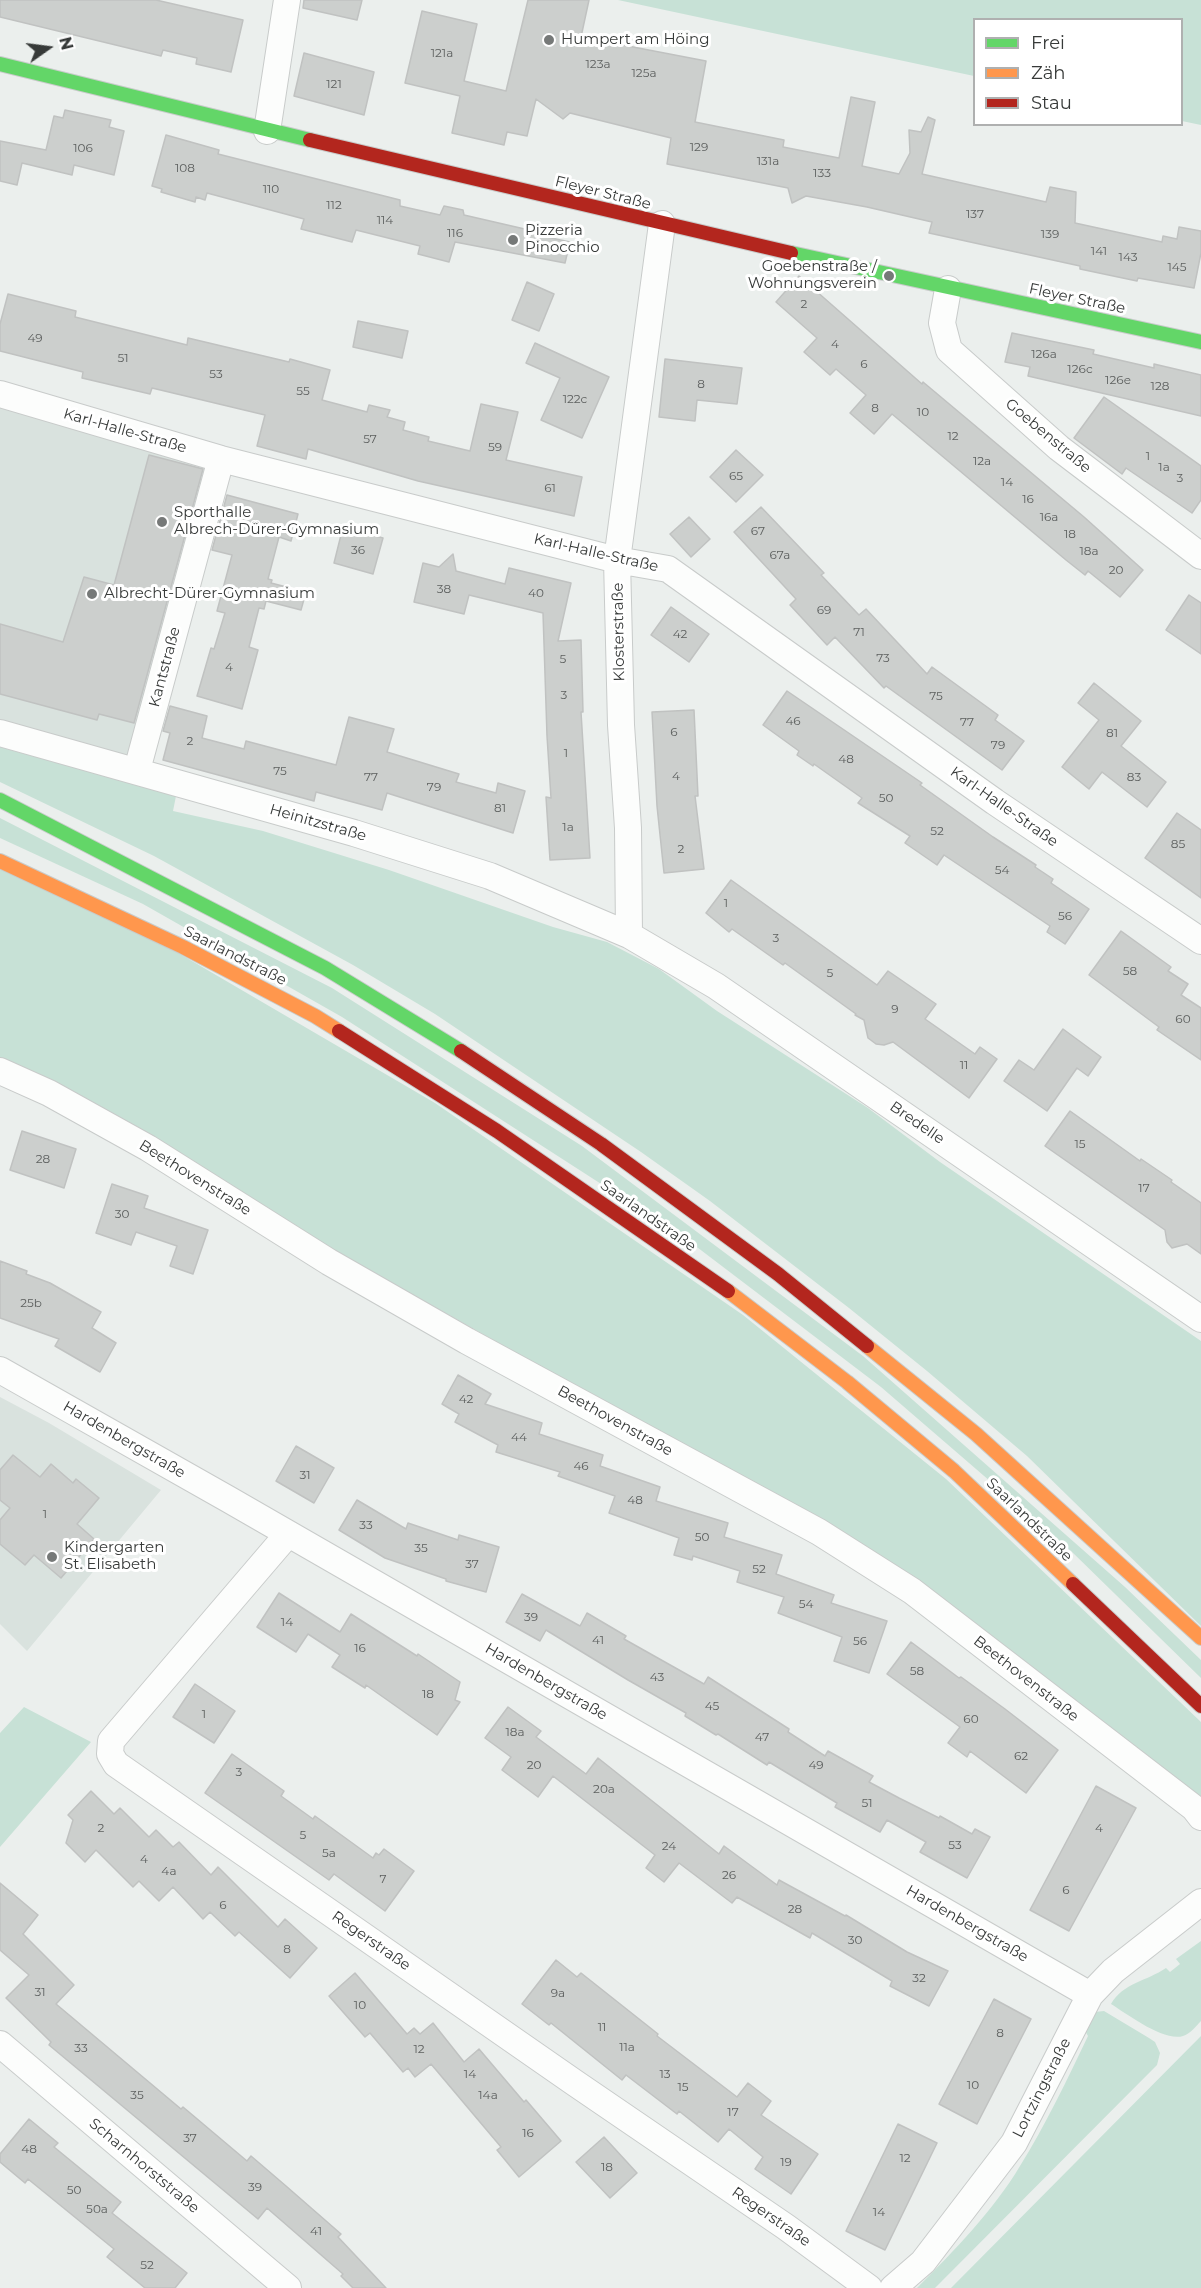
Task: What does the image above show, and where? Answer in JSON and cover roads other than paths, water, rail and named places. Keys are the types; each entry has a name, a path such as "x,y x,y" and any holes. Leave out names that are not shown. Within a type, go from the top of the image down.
{"main road":[{"name":"Fleyer Straße","path":"0,64 662,224 948,289 1201,342"},
{"name":"Saarlandstraße","path":"0,800 325,968 495,1071 601,1144 778,1274 976,1434 1201,1638"},
{"name":"Saarlandstraße","path":"0,861 183,947 315,1016 496,1131 740,1300 847,1382 954,1471 1201,1706"}],"street":[{"path":"267,130 287,0"},
{"name":"Klosterstraße","path":"629,935 628,828 621,724 617,560 662,224"},
{"name":"Goebenstraße","path":"948,289 942,323 949,350 1059,448 1201,556"},
{"name":"Karl-Halle-Straße","path":"0,394 220,459 617,560 668,569 985,795 1201,941"},
{"name":"Kantstraße","path":"137,770 220,459"},
{"name":"Heinitzstraße","path":"0,733 354,833 490,876 629,935"},
{"name":"Bredelle","path":"629,935 716,986 1201,1319"},
{"name":"Beethovenstraße","path":"0,1071 49,1093 148,1148 329,1262 467,1341 819,1532 912,1591 1194,1808 1201,1816"},
{"name":"Hardenbergstraße","path":"0,1370 1090,1995"},
{"name":"Regerstraße","path":"288,1534 111,1741 110,1754 116,1764 786,2227 869,2288"},
{"name":"Lortzingstraße","path":"893,2288 923,2262 1014,2143 1090,1995 1113,1971 1201,1902"},
{"name":"Scharnhorststraße","path":"0,2044 288,2288"}],"place":[{"name":"Humpert am Höing","path":"549,40"},
{"name":"Pizzeria Pinocchio","path":"513,240"},
{"name":"Goebenstraße / Wohnungsverein","path":"889,276"},
{"name":"Sporthalle Albrech-Dürer-Gymnasium","path":"162,522"},
{"name":"Albrecht-Dürer-Gymnasium","path":"92,594"},
{"name":"Kindergarten St. Elisabeth","path":"52,1557"}]}
